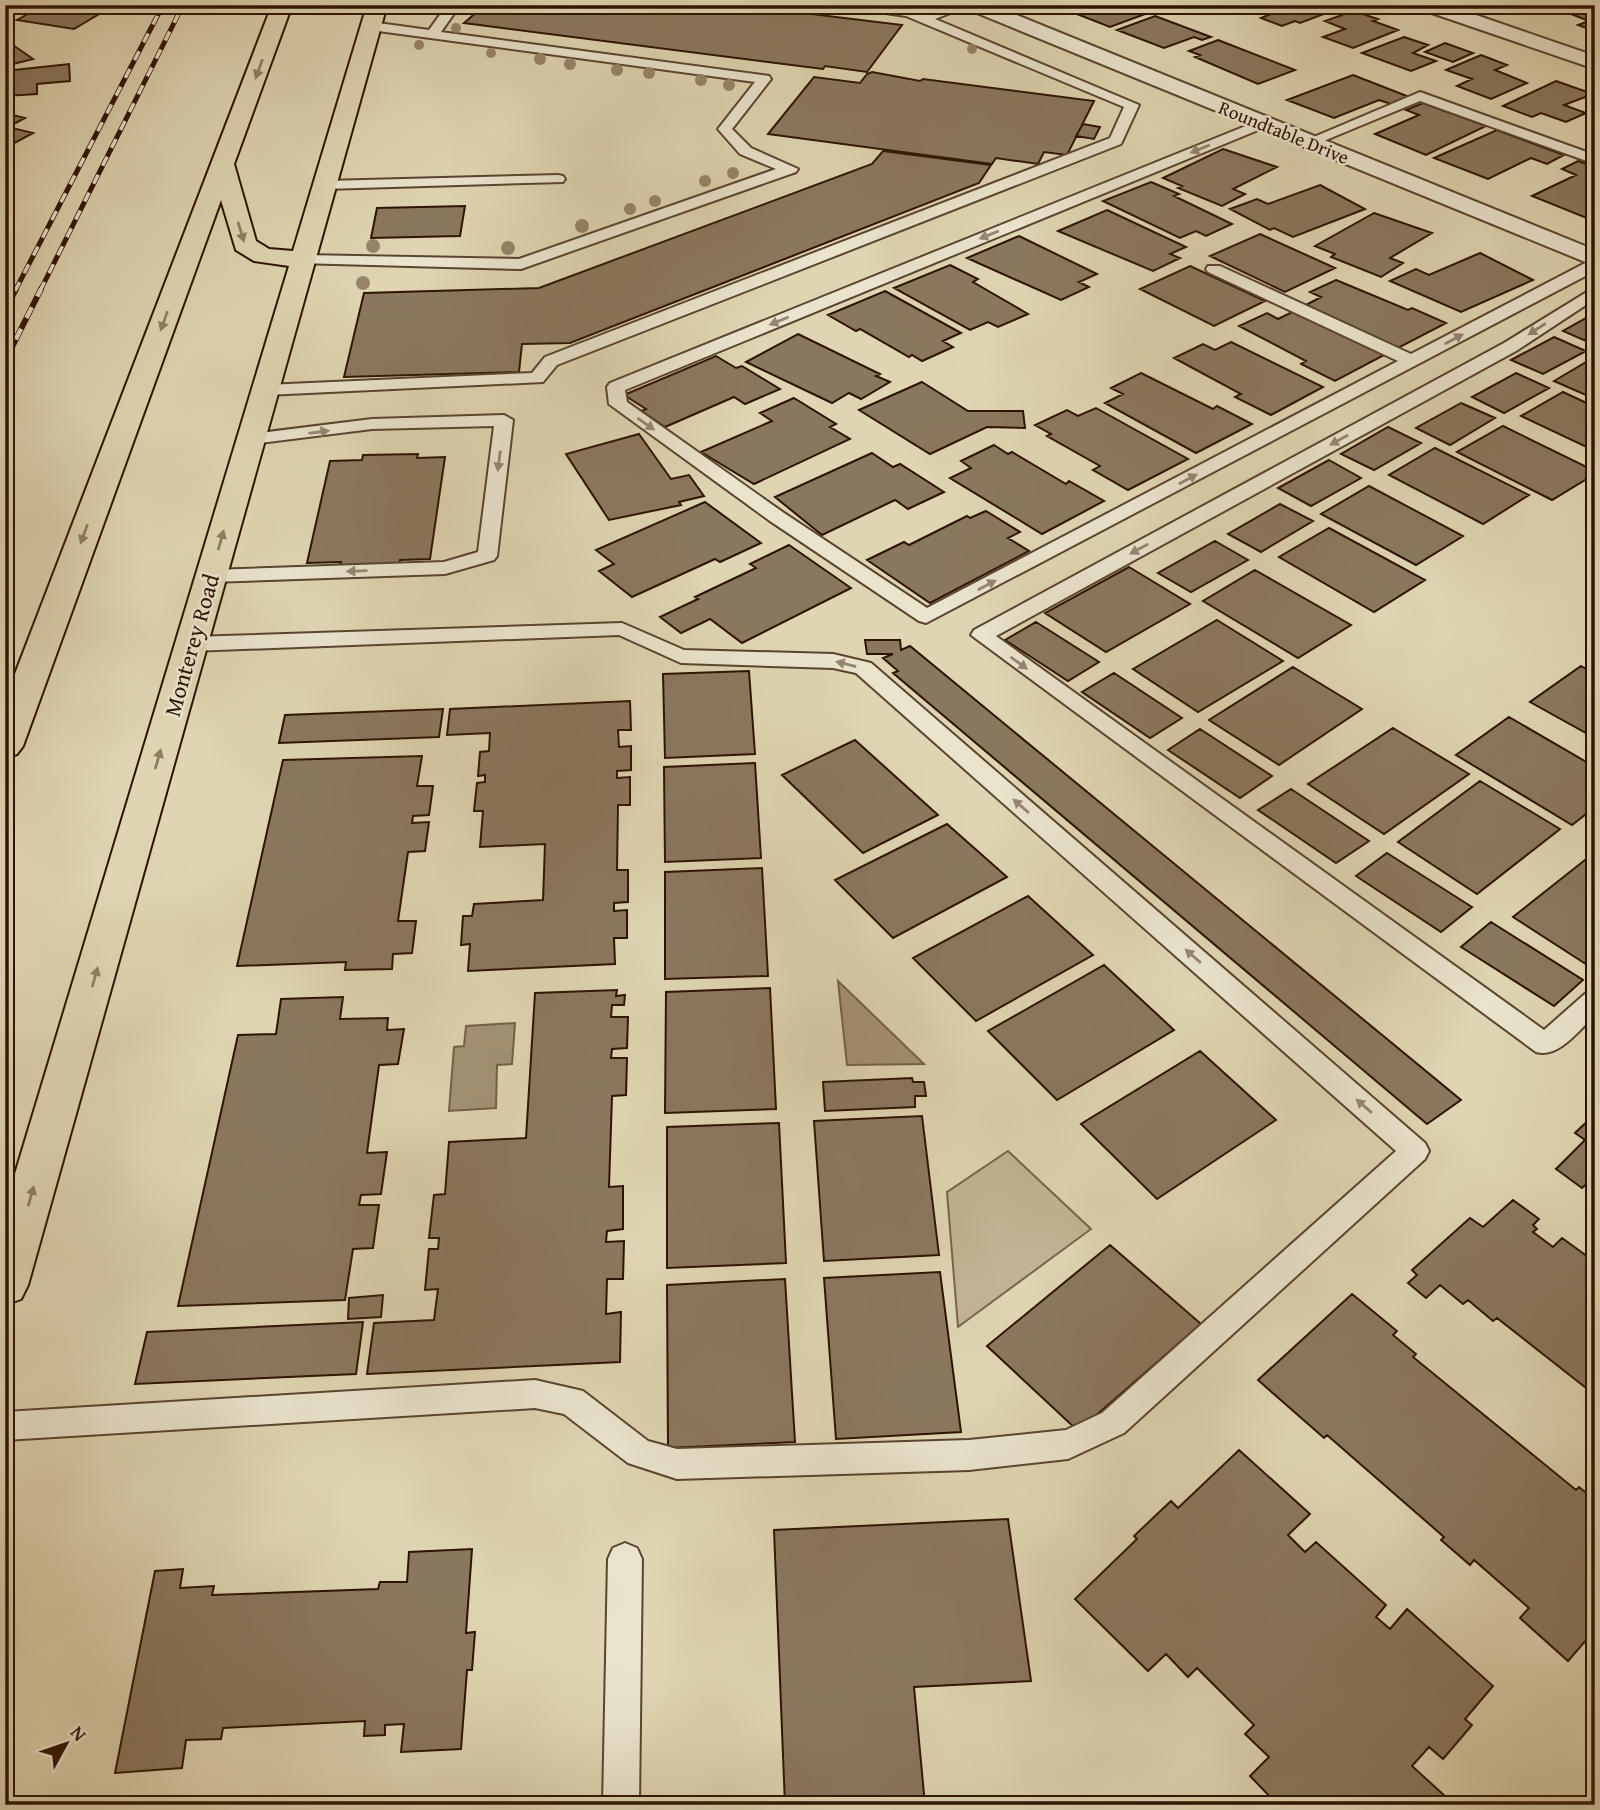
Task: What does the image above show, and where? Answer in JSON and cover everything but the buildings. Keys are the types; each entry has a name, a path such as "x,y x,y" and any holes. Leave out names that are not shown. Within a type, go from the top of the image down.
{"main road":[{"path":"5,746 282,5"},
{"name":"Monterey Road","path":"5,1285 374,16"},
{"path":"224,166 245,245 263,256 303,260"}],"street":[{"name":"Roundtable Drive","path":"974,5 1595,259"},
{"path":"1427,5 1595,63"}],"lane":[{"path":"433,33 454,5"},
{"path":"266,390 537,378 551,361 1116,141 1132,105 909,13 858,5"},
{"path":"924,19 965,5"},
{"path":"303,260 522,264 791,169 755,158 734,144 725,129 764,79 433,33 374,16"},
{"path":"1309,142 1420,96 1595,160"},
{"path":"1263,123 616,387 618,404 777,517 926,617 1595,264"},
{"path":"325,185 558,179"},
{"path":"1214,269 1411,361"},
{"path":"1595,292 1510,347 981,635 1545,1045 1595,1000"},
{"path":"211,576 445,568 487,556 504,420 372,424 251,439"},
{"path":"5,1426 535,1394 572,1401 639,1453 677,1464 969,1455 1068,1444 1113,1423 1415,1151 863,668 833,661 681,656 622,629 191,644"},
{"path":"621,1805 625,1559"}],"shaded area":[{"path":"838,981 924,1064 847,1065"},
{"path":"515,1023 512,1064 497,1065 496,1108 449,1111 454,1047 464,1046 466,1026"},
{"path":"1008,1151 1091,1229 958,1327 947,1192"}],"railway":[{"path":"15,291 163,5"},
{"path":"5,361 183,5"},
{"path":"5,310 16,289"}]}
